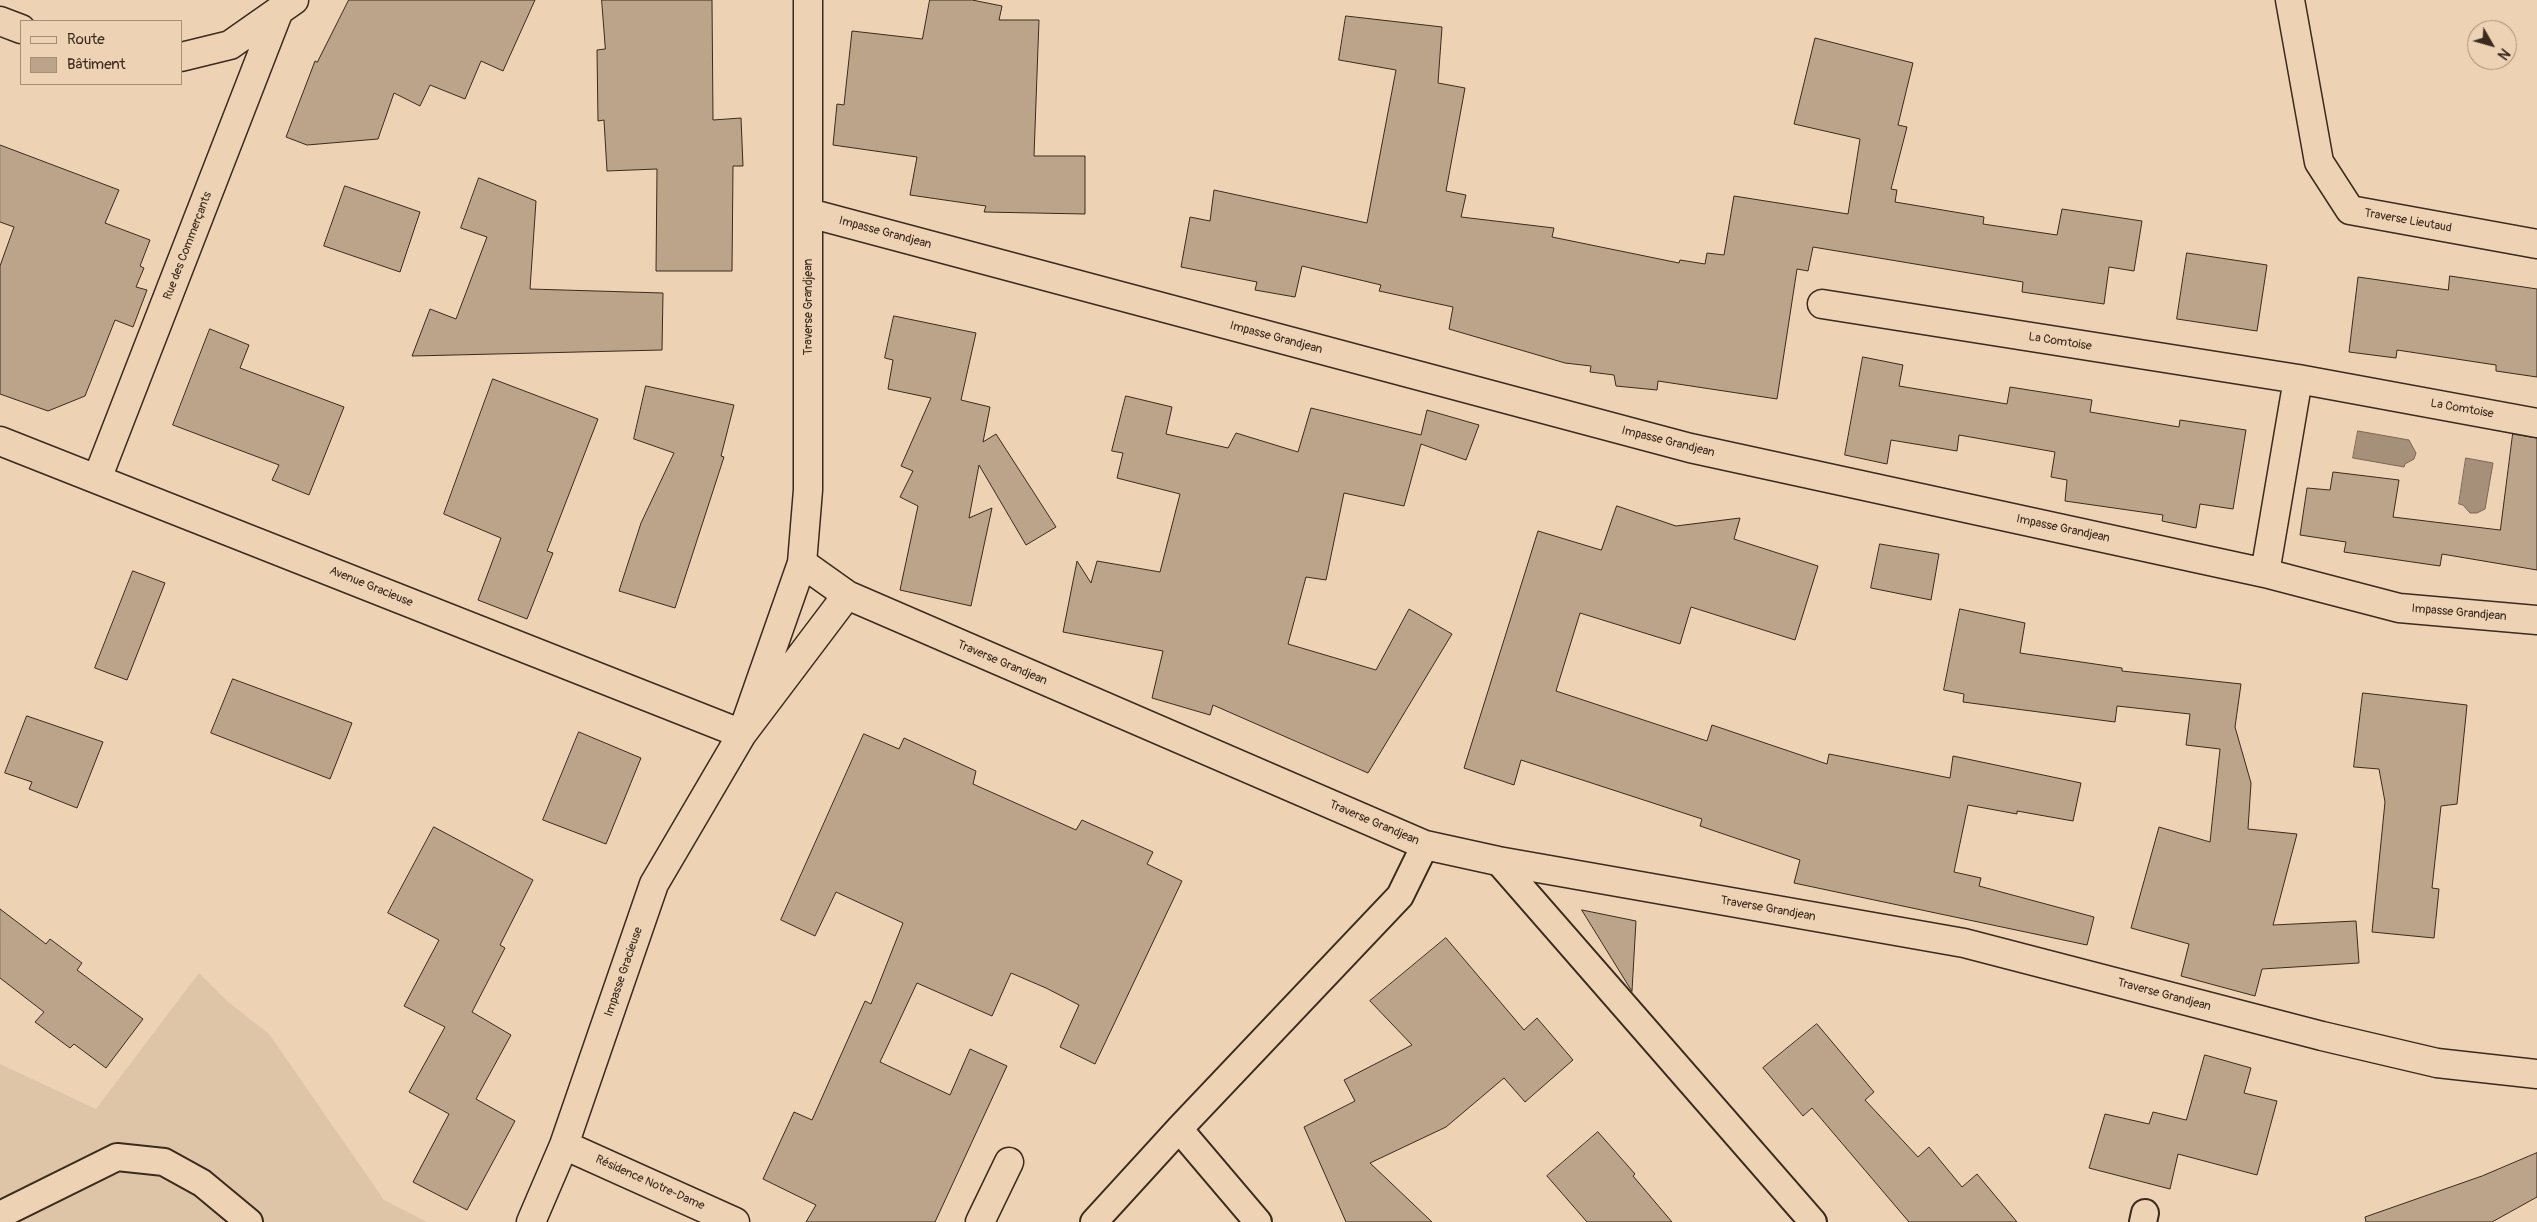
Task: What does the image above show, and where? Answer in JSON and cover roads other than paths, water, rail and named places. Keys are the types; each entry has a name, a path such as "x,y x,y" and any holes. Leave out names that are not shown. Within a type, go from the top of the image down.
{"street":[{"name":"Traverse Grandjean","path":"808,0 808,490 802,563 847,595 1425,845 1498,861 1964,943 2418,1059 2437,1063 2537,1074"},
{"name":"Traverse Lieutaud","path":"2290,0 2319,162 2350,210 2537,244"},
{"path":"182,57 230,45 286,6"},
{"name":"Rue des Commerçants","path":"97,479 286,6"},
{"path":"0,21 20,29"},
{"name":"Impasse Grandjean","path":"809,213 1690,448 2265,573 2399,608 2537,620"},
{"name":"La Comtoise","path":"1822,304 2298,379 2537,423"},
{"path":"2265,573 2298,379"},
{"name":"Avenue Gracieuse","path":"0,441 742,734"},
{"name":"Impasse Gracieuse","path":"742,734 802,563"},
{"name":"Impasse Gracieuse","path":"531,1222 564,1145 654,884 742,734 847,595"},
{"name":"Résidence Notre-Dame","path":"564,1145 735,1222"},
{"path":"980,1222 1009,1162"}],"lane":[{"path":"1094,1222 1400,896 1425,845"},
{"path":"1498,861 1813,1222"},
{"path":"1179,1130 1258,1222"},
{"path":"0,1215 117,1157 164,1162 202,1184 249,1222"}]}
